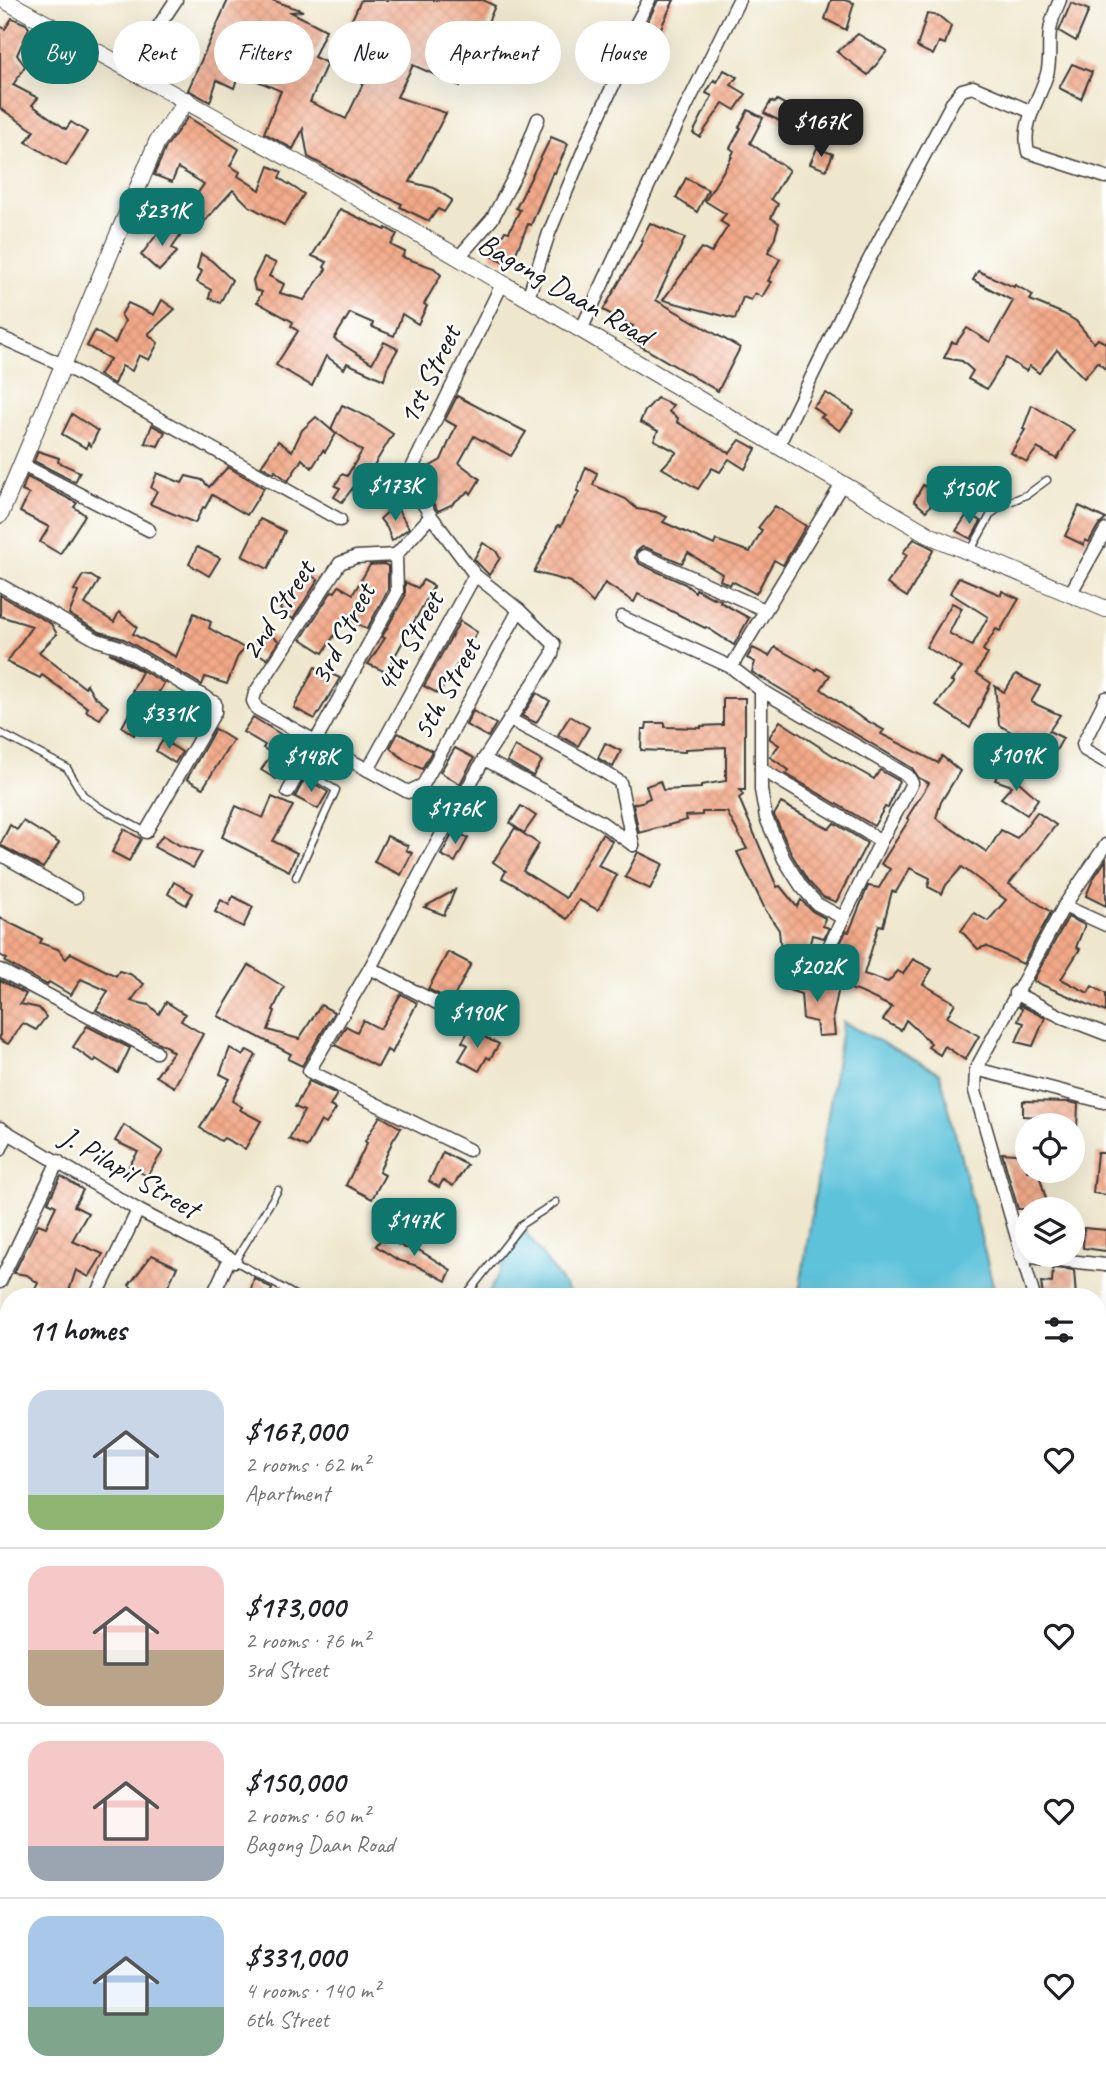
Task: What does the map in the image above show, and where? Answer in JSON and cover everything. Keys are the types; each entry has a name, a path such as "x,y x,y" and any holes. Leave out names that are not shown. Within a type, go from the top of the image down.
{"street":[{"name":"Bagong Daan Road","path":"5,0 113,60"},
{"path":"162,21 176,0"},
{"path":"528,298 549,233 616,79 633,30 649,0"},
{"path":"581,330 739,0"},
{"path":"1060,0 1050,31 1051,51 1047,73 1026,132 1028,152 1106,177"},
{"name":"Bagong Daan Road","path":"158,84 310,170 931,536 1106,609"},
{"path":"778,446 862,273 953,100 962,90 973,87 1031,112"},
{"path":"0,515 157,142 187,100"},
{"path":"458,258 492,219 518,170 538,119"},
{"name":"1st Street","path":"502,284 411,470 410,483 475,575 519,610 554,643 552,655 509,719"},
{"path":"0,337 63,365 340,520"},
{"path":"21,464 149,530"},
{"path":"731,667 842,484"},
{"name":"3rd Street","path":"288,792 397,592 396,555 431,516"},
{"path":"1070,594 1106,530"},
{"name":"2nd Street","path":"316,742 257,709 253,701 255,693 340,563 356,557 396,555"},
{"path":"644,556 765,610"},
{"name":"4th Street","path":"368,770 475,575"},
{"path":"0,585 97,640 120,647 215,703 215,712 146,832"},
{"name":"5th Street","path":"368,770 408,792 423,785 519,610"},
{"path":"622,617 731,667 761,690 908,776 912,783 819,967"},
{"path":"761,690 761,790 766,818 784,859 801,886 817,904 843,918"},
{"path":"1106,698 1083,744 1085,750 1106,762"},
{"path":"469,1150 309,1071 370,968 429,857 484,759 509,719 582,758 620,782 634,845 601,822 484,759"},
{"path":"316,742 368,770"},
{"path":"761,769 881,841"},
{"path":"1015,1234 975,1091 976,1069 1063,906 1106,845"},
{"path":"0,854 76,897"},
{"path":"1063,906 1106,925"},
{"path":"370,968 487,1029"},
{"path":"0,970 156,1052"},
{"path":"1015,993 1062,1017 1106,1034"},
{"path":"976,1069 1104,1102"},
{"path":"0,1150 4,1131"},
{"name":"J. Pilapil Street","path":"4,1131 138,1210 232,1260"},
{"path":"0,1282 58,1161"},
{"path":"100,1288 138,1210"},
{"path":"217,1288 232,1260"},
{"path":"1085,1263 1106,1265"},
{"path":"1024,1267 1031,1288"}],"lane":[{"path":"970,552 991,514 1003,505 1028,494 1047,480"},
{"path":"0,733 67,768 83,795 99,807 146,832"},
{"path":"296,877 336,790 301,769"},
{"path":"278,1190 232,1260 282,1288"},
{"path":"472,1288 523,1224 555,1202"}],"water":[{"path":"843,1022 940,1073 994,1288 800,1287"},
{"path":"522,1227 566,1288 492,1288"}],"building":[{"path":"228,0 272,0 303,11 291,12 308,21 219,21"},
{"path":"361,0 483,0 495,6 488,21 425,21 425,70 413,65 411,69 411,21 351,21"},
{"path":"658,0 674,0 664,21 648,21"},
{"path":"831,0 854,3 846,30 825,19"},
{"path":"1071,3 1089,10 1076,41 1059,31"},
{"path":"927,14 939,16 951,26 945,44 939,42 933,55 917,47"},
{"path":"12,18 21,22 21,46 17,55 21,60 21,72 13,85 38,98 32,105 66,129 71,122 87,132 66,166 26,142 34,131 0,108 0,26 5,29"},
{"path":"314,24 326,30 314,57"},
{"path":"214,32 216,84 210,102 188,90 191,84 200,84 200,63"},
{"path":"858,34 887,51 868,75 837,52"},
{"path":"314,57 327,63 310,102 346,119 363,84 404,84 397,97 446,113 410,182 434,188 452,200 444,212 438,209 429,221 400,207 402,204 308,157 303,129 293,149 264,133 281,91 265,84 314,84"},
{"path":"1072,64 1092,72 1081,99 1059,88"},
{"path":"724,70 737,77 731,85 746,94 735,110 723,103 700,137 693,133 712,96 706,93"},
{"path":"777,100 803,114 795,129 764,113 771,101 775,103"},
{"path":"748,110 763,118 750,143 789,170 771,199 778,204 771,218 779,223 768,252 780,259 762,297 755,293 751,300 743,297 735,319 663,300 701,248 711,253 728,226 720,221 726,214 705,201 732,157 734,151 730,148"},
{"path":"188,117 239,149 230,166 240,172 238,176 260,190 269,166 282,172 279,178 304,194 284,225 249,206 233,190 202,224 186,210 204,184 178,168 172,182 154,175 166,147"},
{"path":"551,137 568,144 511,265 491,256 505,231 509,232 520,210 516,208"},
{"path":"817,148 833,154 826,170 810,164"},
{"path":"686,178 708,190 697,212 676,198"},
{"path":"340,209 397,234 391,245 405,252 402,257 434,268 441,275 424,304 427,306 418,324 402,314 394,336 372,327 373,323 350,313 334,339 372,363 384,342 398,349 387,368 384,380 347,363 344,369 326,356 312,386 276,365 298,331 291,326 293,322 257,302 262,292 255,290 253,280 264,258 276,263 269,276 284,284 280,293 304,300 326,269 324,267 327,262 312,256"},
{"path":"650,223 685,238 656,300 740,348 718,391 627,338 633,326 603,310 643,241 641,240"},
{"path":"165,224 181,235 172,248 177,252 159,271 141,255"},
{"path":"201,254 232,280 220,303 209,298 211,290 197,282 202,271 197,269"},
{"path":"978,271 1033,295 1030,300 1076,321 1094,343 1098,339 1106,343 1106,370 1098,362 1084,378 1057,350 1039,373 1030,366 1026,371 1006,358 987,389 968,379 973,371 962,361 944,358 952,342 956,343 967,328 990,342 1013,301 973,280"},
{"path":"162,300 175,309 148,334 158,343 149,360 139,355 132,371 122,366 114,384 99,375 110,359 87,346 95,331 115,343 125,321 121,315 128,303 154,315"},
{"path":"826,393 854,411 840,431 821,417 824,415 813,407"},
{"path":"457,396 526,432 511,456 474,436 459,463 480,479 471,494 469,491 453,504 438,511 419,481 420,472 441,460 456,426 445,420"},
{"path":"657,398 673,405 669,412 678,418 677,422 730,453 740,440 756,449 745,469 729,459 720,472 712,468 698,489 662,468 677,452 654,440 658,431 640,422 645,411"},
{"path":"342,405 368,417 393,434 371,470 368,468 342,502 334,497 340,488 335,486 342,474 347,476 362,451 331,429"},
{"path":"1032,405 1074,430 1057,459 1037,448 1027,462 1011,453 1025,430 1023,429"},
{"path":"72,414 98,431 91,446 88,443 86,448 62,434"},
{"path":"316,417 336,434 312,468 302,459 288,481 275,471 274,473 261,466 278,441 292,451 302,430"},
{"path":"152,425 165,432 158,446 145,443"},
{"path":"38,451 59,458 58,462 80,472 75,482 34,461"},
{"path":"228,467 264,488 247,515 212,495 195,523 150,504 157,491 151,488 157,473 182,483 186,476 202,480 209,487"},
{"path":"586,467 597,473 593,485 626,499 637,509 667,517 663,522 714,545 716,540 750,552 762,530 758,528 775,506 806,526 783,565 774,560 756,594 732,581 730,585 720,580 722,574 688,553 682,563 647,548 642,547 636,552 635,558 640,564 685,584 695,592 696,589 721,600 720,602 749,618 734,645 706,627 638,594 634,602 605,583 593,603 571,582 534,572 558,525 561,526 579,492 577,491"},
{"path":"27,477 77,503 74,507 85,515 60,554 40,542 49,527 20,512 29,494 22,491"},
{"path":"923,485 936,494 933,497 935,500 926,511 914,501"},
{"path":"395,505 409,528 392,541 380,519"},
{"path":"1079,506 1106,519 1098,526 1089,542 1085,540 1084,545 1065,536"},
{"path":"968,513 981,521 971,539 956,531"},
{"path":"260,519 285,531 268,569 242,556"},
{"path":"914,539 934,549 907,597 887,584 907,555 903,552"},
{"path":"483,543 496,551 500,558 489,575 474,559"},
{"path":"197,547 220,558 209,576 189,564"},
{"path":"370,565 388,566 388,590 367,629 346,617 323,653 301,639 332,591 335,592 339,586 353,594"},
{"path":"306,572 318,580 293,619 280,609"},
{"path":"83,575 99,581 85,604 114,622 119,612 137,627 133,634 176,657 194,613 211,622 209,628 244,648 227,684 205,677 202,685 124,639 100,632 69,614 78,592 74,590"},
{"path":"959,577 1001,595 1002,591 1019,599 1000,631 996,629 983,650 988,654 976,673 991,683 970,728 936,705 962,668 926,647 952,603 962,608 949,633 972,646 988,617 950,593"},
{"path":"423,580 434,586 386,672 368,664 385,638 382,637 405,596 405,582 418,588"},
{"path":"0,595 51,624 57,634 39,652 85,688 87,684 94,696 108,707 100,719 42,675 40,678 7,662 32,626 0,616"},
{"path":"460,621 477,632 439,694 424,686"},
{"path":"263,630 279,641 267,659 251,649"},
{"path":"775,647 830,675 821,689 860,717 884,730 881,734 938,763 942,756 960,771 941,802 936,818 987,852 1001,830 1017,838 1037,812 1056,825 1009,884 1051,912 1023,964 986,946 978,949 961,931 974,913 988,921 1006,900 962,867 946,885 942,894 928,887 930,878 910,868 896,892 892,891 883,926 879,925 864,974 888,982 898,971 903,974 913,959 932,969 923,984 955,1003 947,1017 979,1036 965,1060 945,1046 940,1055 928,1047 931,1043 906,1020 901,1030 883,1020 892,1007 835,984 842,964 837,963 843,945 840,944 846,931 849,932 868,886 879,888 890,869 881,864 929,783 919,778 912,768 752,672 755,662 747,658 753,648 769,656"},
{"path":"109,653 164,683 134,735 122,727 139,695 132,691 142,672"},
{"path":"315,667 340,678 315,719 294,708"},
{"path":"1016,674 1040,686 1031,702 1060,715 1049,731 1063,738 1054,754 1047,750 1009,744 1013,733 999,725 995,686 1004,692"},
{"path":"537,693 550,701 536,723 522,716"},
{"path":"723,698 745,698 745,790 740,790 743,795 739,798 777,887 780,886 797,907 801,900 812,911 825,918 823,926 829,928 824,938 812,935 804,969 782,961 779,930 766,911 737,852 747,849 727,812 702,812 702,815 686,816 687,820 639,833 633,804 650,798 646,786 660,781 663,790 701,788 701,785 726,781 726,747 685,749 685,752 641,750 642,729 646,729 647,723 665,723 665,727 701,728 723,725"},
{"path":"473,711 496,724 488,737 466,725"},
{"path":"570,716 589,727 578,746 558,735"},
{"path":"253,717 298,745 276,779 261,770 272,753 263,748 265,745 243,732"},
{"path":"780,721 874,779 880,770 899,781 888,808 885,807 874,826 786,774 789,770 770,757 779,745 770,739 770,736"},
{"path":"215,729 233,740 203,788 187,779"},
{"path":"398,733 432,751 422,769 390,748"},
{"path":"163,740 182,752 175,763 156,751"},
{"path":"605,743 621,751 613,767 598,758"},
{"path":"515,746 542,761 533,776 507,761"},
{"path":"455,748 474,758 460,784 440,772"},
{"path":"1001,766 1038,799 1027,815 1001,798 1012,786 995,780"},
{"path":"305,778 328,792 318,809 295,797"},
{"path":"272,797 293,806 273,841 297,853 289,871 222,837 236,806 263,818"},
{"path":"781,803 829,829 834,823 867,843 836,902 823,897 808,881 792,855 774,815"},
{"path":"521,806 536,816 524,833 510,823"},
{"path":"23,821 59,843 43,868 0,845 10,825 17,830"},
{"path":"515,828 539,844 523,871 566,898 602,834 612,841 598,865 617,875 598,910 579,900 567,919 502,878 506,871 493,862"},
{"path":"124,829 141,839 129,861 112,852"},
{"path":"454,831 468,838 455,862 441,855"},
{"path":"163,835 179,845 202,852 193,868 154,847"},
{"path":"387,836 408,846 406,850 412,853 401,875 374,862"},
{"path":"638,852 663,864 650,889 625,877"},
{"path":"1106,860 1106,906 1086,896 1093,879"},
{"path":"174,882 193,893 186,905 168,894"},
{"path":"455,890 444,915 424,907"},
{"path":"233,896 253,907 243,927 215,912 221,900 229,905"},
{"path":"1068,917 1085,925 1076,947 1080,949 1061,979 1088,993 1092,986 1106,994 1106,1012 1033,981"},
{"path":"0,918 42,939 40,943 58,949 66,959 71,953 116,976 119,971 130,974 144,984 131,1001 149,1005 159,1014 166,1002 185,1014 181,1021 203,1034 174,1087 156,1076 173,1052 169,1048 96,1010 108,991 81,979 71,995 5,962 7,959 0,955"},
{"path":"448,952 471,964 452,1001 428,989"},
{"path":"249,965 284,987 273,1010 275,1011 268,1030 299,1039 321,1005 334,1012 302,1066 288,1059 291,1054 218,1016"},
{"path":"792,978 839,987 833,1016 835,1035 818,1036 816,1022 803,1019 801,994 789,990"},
{"path":"0,980 26,994 20,1004 39,1008 46,1017 36,1030 23,1023 8,1044 0,1040"},
{"path":"401,994 417,1003 392,1053 387,1050 378,1067 335,1045 346,1026 357,1032 363,1020 380,1029"},
{"path":"1020,1005 1045,1018 1033,1046 1016,1042 1024,1023 1018,1021 1022,1009"},
{"path":"87,1026 130,1048 118,1073 96,1059 94,1062 73,1047"},
{"path":"469,1030 499,1044 479,1071 459,1060 468,1045 462,1042"},
{"path":"230,1048 243,1056 247,1050 256,1055 232,1101 242,1107 240,1110 261,1121 245,1149 224,1138 221,1141 200,1128 230,1079 220,1074"},
{"path":"309,1081 337,1094 330,1106 336,1109 326,1124 321,1121 307,1147 289,1139 304,1111 295,1107"},
{"path":"1023,1101 1078,1104 1078,1113 1023,1113"},
{"path":"380,1116 401,1128 379,1172 385,1175 372,1199 346,1185 367,1143 365,1141"},
{"path":"124,1125 163,1151 147,1176 129,1166 138,1152 115,1141"},
{"path":"443,1152 467,1165 453,1186 443,1180 439,1187 429,1181"},
{"path":"1002,1153 1015,1154 1015,1183 1041,1183 1046,1197 1015,1198"},
{"path":"1097,1153 1106,1153 1106,1195 1093,1193"},
{"path":"61,1176 83,1190 74,1206 88,1213 72,1241 103,1254 89,1277 76,1270 70,1288 36,1288 38,1283 27,1275 14,1273 38,1224 46,1227 56,1206 48,1202"},
{"path":"1085,1228 1106,1230 1106,1251 1085,1248"},
{"path":"383,1236 405,1248 417,1249 451,1270 446,1281 417,1266 398,1260 376,1246"},
{"path":"152,1255 177,1267 167,1288 132,1288 129,1285"},
{"path":"1053,1268 1074,1270 1075,1288 1042,1288 1041,1282 1052,1283"},
{"path":"254,1278 270,1288 251,1288"}]}
